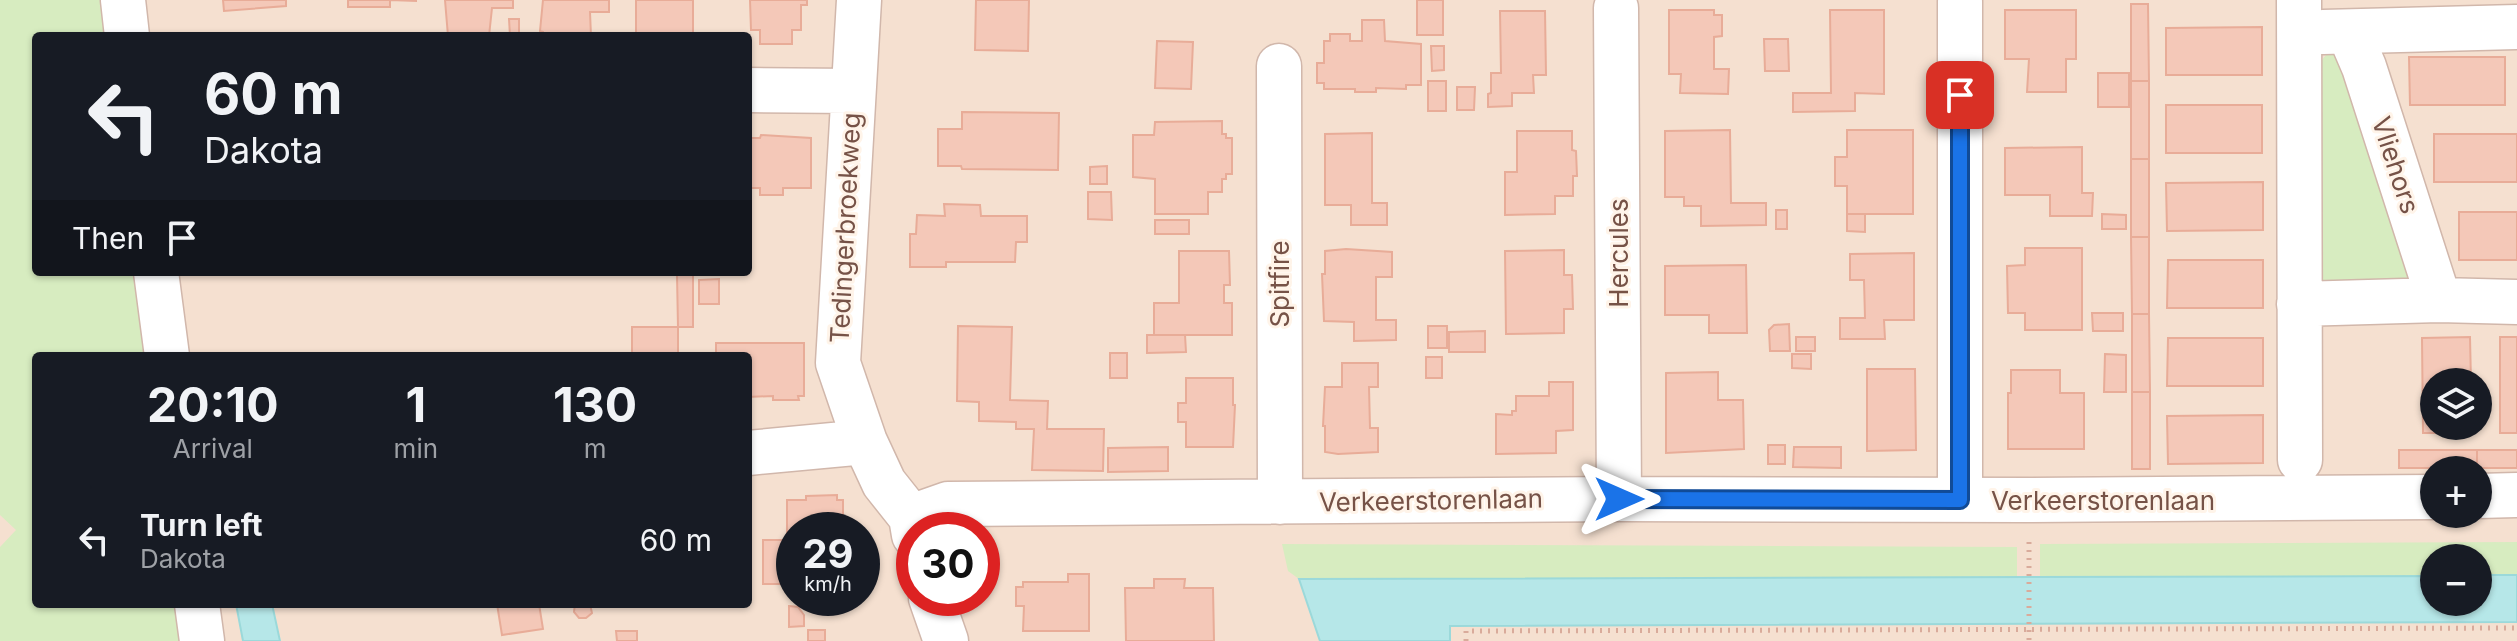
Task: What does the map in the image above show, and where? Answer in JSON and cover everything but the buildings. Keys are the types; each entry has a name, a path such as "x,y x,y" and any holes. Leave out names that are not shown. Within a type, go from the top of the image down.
{"street":[{"path":"123,0 127,32"},
{"name":"Tedingerbroekweg","path":"859,0 838,363 865,442 884,483 903,512"},
{"path":"1960,2 1960,500"},
{"name":"Hercules","path":"1616,8 1619,499"},
{"path":"2300,460 2300,16 2349,32 2517,27"},
{"name":"Vliehors","path":"2349,32 2364,67 2439,300"},
{"name":"Spitfire","path":"1279,66 1280,502"},
{"path":"752,90 853,91"},
{"path":"157,276 166,352"},
{"path":"2299,304 2439,300 2517,302"},
{"path":"752,453 865,442"},
{"path":"2492,496 2517,495"},
{"name":"Verkeerstorenlaan","path":"935,512 948,504 2420,497"},
{"path":"198,608 202,641"},
{"path":"937,616 946,641"}],"path":[{"path":"2028,558 2029,641"},
{"path":"1466,641 1466,631 2517,628"}],"shaded area":[{"path":"0,0 2517,0 2517,641 0,641"}],"green space":[{"path":"0,0 113,0 117,32 32,32 32,276 148,276 160,352 32,352 32,608 205,608 210,641 0,641 0,547 16,530 0,515"},
{"path":"2341,51 2421,281 2318,282 2318,65 2326,55"},
{"path":"2517,542 2517,575 2492,575 2492,544 2420,544 2420,576 2040,577 2040,544"},
{"path":"1282,544 2017,547 2017,577 1299,579 1288,571"}],"water":[{"path":"2492,575 2517,575 2517,622 1450,626 1450,641 1320,641 1299,579 2420,576 2420,616 2492,616"},
{"path":"237,608 273,608 280,641 243,641"}],"route":[{"path":"1619,499 1960,500 1960,95"}]}
